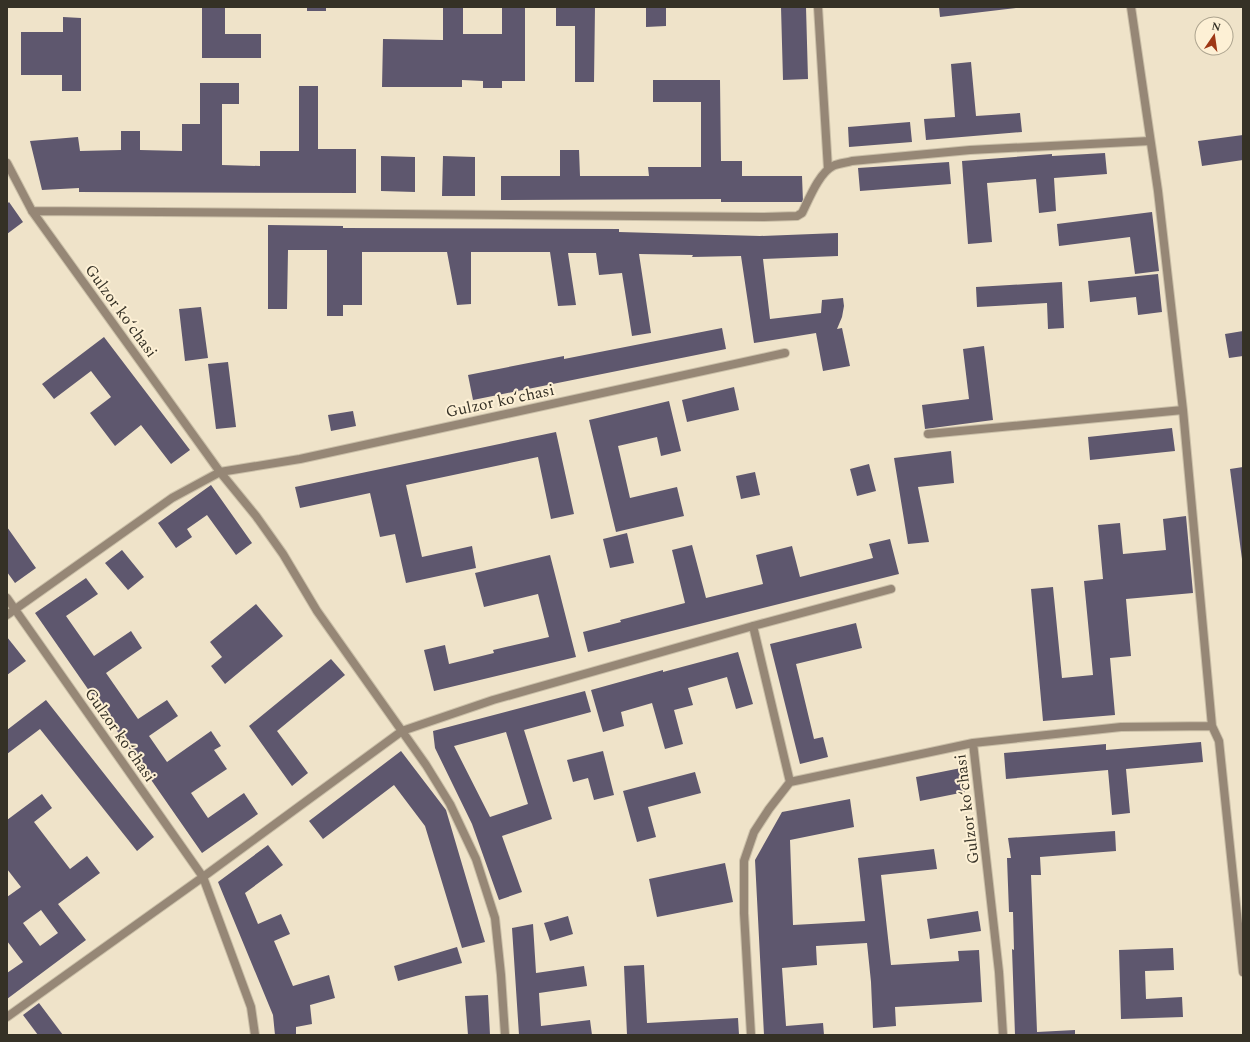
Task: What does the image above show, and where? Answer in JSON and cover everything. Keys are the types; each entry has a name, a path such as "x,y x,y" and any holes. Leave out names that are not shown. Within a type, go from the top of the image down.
{"street":[{"path":"818,7 828,169"},
{"path":"1131,7 1158,191 1183,410 1212,726 1219,741 1243,972"},
{"path":"32,211 748,217 797,216 802,213 821,178 828,169 835,165 852,161 970,150 1150,141"},
{"name":"Gulzor koʻchasi","path":"7,163 32,211 220,472 256,516 283,554 317,611 426,765 450,804 476,859 495,918 505,1035"},
{"name":"Gulzor koʻchasi","path":"7,615 172,498 220,472 300,459 785,352"},
{"path":"928,434 1183,410"},
{"path":"7,1017 203,877 402,731 492,700 753,626 891,589"},
{"name":"Gulzor koʻchasi","path":"7,598 203,877 251,1007 255,1035"},
{"path":"751,1035 744,913 744,860 754,832 769,809 790,782 753,626"},
{"path":"973,743 1121,727 1212,726"},
{"name":"Gulzor koʻchasi","path":"790,782 973,743 1000,972 1003,1035"}],"building":[{"path":"202,7 225,7 225,34 261,34 261,58 202,58"},
{"path":"307,7 326,7 326,11 307,11"},
{"path":"443,7 463,7 463,34 502,34 502,7 525,7 525,81 502,81 502,88 483,88 483,81 462,80 462,87 382,87 383,39 443,40"},
{"path":"556,7 595,7 594,82 575,82 575,26 556,26"},
{"path":"646,7 666,7 666,26 646,27"},
{"path":"781,7 806,7 808,79 783,80"},
{"path":"939,7 1016,7 1016,8 940,17"},
{"path":"63,17 81,18 81,91 62,91 62,75 21,75 21,32 63,32"},
{"path":"971,62 976,116 1020,113 1022,132 926,140 924,119 955,117 951,64"},
{"path":"653,80 720,80 721,161 742,161 742,176 802,176 803,202 721,202 721,199 501,200 501,176 560,176 560,150 579,150 580,176 649,176 648,167 701,167 701,102 653,102"},
{"path":"200,83 239,83 239,104 222,104 222,165 260,166 260,151 299,151 299,86 318,86 318,149 356,149 356,193 79,192 79,188 42,190 30,141 78,137 80,151 121,150 121,131 140,131 140,150 182,151 182,124 200,124"},
{"path":"910,122 912,142 849,147 848,127"},
{"path":"1243,135 1243,160 1202,166 1198,141"},
{"path":"1105,153 1107,174 1054,178 1056,211 1039,213 1036,179 987,183 992,242 968,244 962,161 1052,154 1052,156"},
{"path":"381,156 415,157 415,192 381,191"},
{"path":"443,156 475,157 475,196 442,196"},
{"path":"949,162 951,184 860,191 858,168"},
{"path":"9,202 23,222 7,234 7,204"},
{"path":"1152,212 1159,271 1135,274 1130,237 1059,246 1057,224"},
{"path":"268,225 343,226 343,228 619,229 619,232 760,236 838,233 838,256 763,259 770,319 821,313 822,300 843,298 844,306 842,317 837,329 842,328 850,366 823,371 816,333 754,343 741,256 692,257 693,255 639,254 651,333 632,336 622,273 599,275 596,253 568,253 576,305 558,306 550,252 471,252 471,304 457,305 447,252 362,252 362,305 343,305 343,316 327,316 327,250 288,250 287,309 268,309"},
{"path":"1158,274 1162,312 1138,315 1136,297 1090,302 1088,281"},
{"path":"1062,282 1064,328 1048,329 1047,303 977,307 976,287"},
{"path":"201,307 208,358 185,361 179,309"},
{"path":"722,328 726,349 473,400 468,375 564,356 564,359"},
{"path":"1243,331 1243,356 1229,358 1225,334"},
{"path":"104,337 190,450 171,464 141,425 115,446 90,413 111,397 91,371 54,399 42,384"},
{"path":"984,346 993,420 925,429 922,405 969,399 963,349"},
{"path":"228,362 236,427 216,429 208,364"},
{"path":"734,387 739,410 687,422 682,400"},
{"path":"669,401 681,451 661,456 657,437 618,446 630,498 677,487 684,516 616,532 589,420"},
{"path":"353,411 356,426 331,431 328,415"},
{"path":"1172,428 1175,451 1090,460 1088,437"},
{"path":"556,432 574,514 551,519 538,457 406,485 422,557 472,546 476,568 406,583 395,534 380,537 370,493 300,508 295,487"},
{"path":"951,451 954,483 918,487 929,542 908,544 894,458"},
{"path":"869,464 876,491 857,496 850,469"},
{"path":"1243,467 1243,559 1242,559 1230,469"},
{"path":"755,472 760,495 741,499 736,476"},
{"path":"211,485 252,543 236,555 207,515 187,529 192,537 176,548 158,523"},
{"path":"1186,516 1193,593 1126,599 1131,656 1110,658 1115,715 1043,721 1031,589 1053,587 1062,678 1093,675 1084,581 1103,579 1098,525 1120,523 1123,554 1166,550 1163,519"},
{"path":"7,527 36,568 15,583 7,572"},
{"path":"627,533 634,563 610,568 603,539"},
{"path":"890,539 899,574 588,652 583,632 621,622 620,620 685,603 672,550 692,545 706,598 763,584 756,555 792,546 800,577 873,558 869,544"},
{"path":"122,550 144,577 128,590 105,563"},
{"path":"550,555 576,657 434,691 424,650 445,645 449,664 494,653 493,650 549,637 538,594 484,607 475,573"},
{"path":"86,578 98,594 66,616 94,656 131,631 142,648 106,673 138,719 167,700 178,716 149,736 167,762 211,731 221,746 214,750 227,769 191,793 208,818 244,793 258,814 202,853 35,613"},
{"path":"256,604 283,636 225,684 211,666 222,657 210,642"},
{"path":"856,623 862,648 796,664 814,739 823,737 828,757 800,764 770,644"},
{"path":"7,637 26,661 7,675"},
{"path":"738,652 753,704 736,709 727,677 688,688 693,705 674,710 683,744 665,749 652,703 621,712 624,726 603,732 591,690 663,670 663,672"},
{"path":"331,659 345,675 277,731 308,773 292,786 249,726"},
{"path":"585,691 591,712 524,730 552,819 502,836 522,892 499,900 472,824 435,748 433,731","holes":["506,732 528,804 490,817 454,746"]},
{"path":"46,700 154,837 137,851 40,729 7,754 7,730"},
{"path":"1201,742 1203,762 1126,769 1130,813 1112,815 1108,770 1006,779 1004,753 1106,744 1106,750"},
{"path":"401,751 446,810 485,942 462,948 425,826 394,785 323,839 309,821"},
{"path":"603,751 614,795 594,800 588,778 573,782 567,760"},
{"path":"961,768 965,792 920,801 916,777"},
{"path":"695,772 701,793 648,807 656,837 637,842 623,791"},
{"path":"42,794 52,808 34,822 70,869 87,856 100,873 58,904 86,940 7,999 7,973 23,962 7,941 7,897 21,887 7,869 7,820","holes":["41,910 58,933 40,946 23,923"]},
{"path":"850,799 854,827 790,840 793,925 865,921 858,858 934,849 937,869 881,875 891,965 959,961 958,951 979,950 982,1002 895,1007 896,1026 873,1028 871,982 867,943 816,946 817,965 782,968 786,1026 823,1023 824,1035 764,1035 755,860 782,812"},
{"path":"1115,831 1116,851 1040,857 1041,875 1031,875 1037,1032 1075,1030 1075,1035 1015,1035 1012,949 1014,950 1013,912 1009,912 1007,858 1011,858 1008,838"},
{"path":"268,845 283,865 245,893 258,924 281,914 290,934 274,941 293,986 329,975 335,998 310,1005 312,1024 296,1027 296,1035 275,1035 273,1015 218,882"},
{"path":"725,863 733,902 657,917 649,879"},
{"path":"978,911 981,931 930,939 927,919"},
{"path":"568,916 573,934 550,941 544,923"},
{"path":"533,924 536,973 584,966 587,986 539,993 541,1026 590,1020 592,1035 519,1035 512,928"},
{"path":"457,947 462,963 398,981 394,966"},
{"path":"1173,948 1174,970 1145,971 1146,999 1182,997 1183,1017 1121,1019 1119,950"},
{"path":"644,965 647,1023 738,1018 739,1035 627,1035 624,966"},
{"path":"488,995 490,1035 468,1035 465,996"},
{"path":"39,1003 63,1035 38,1035 23,1015"}]}
